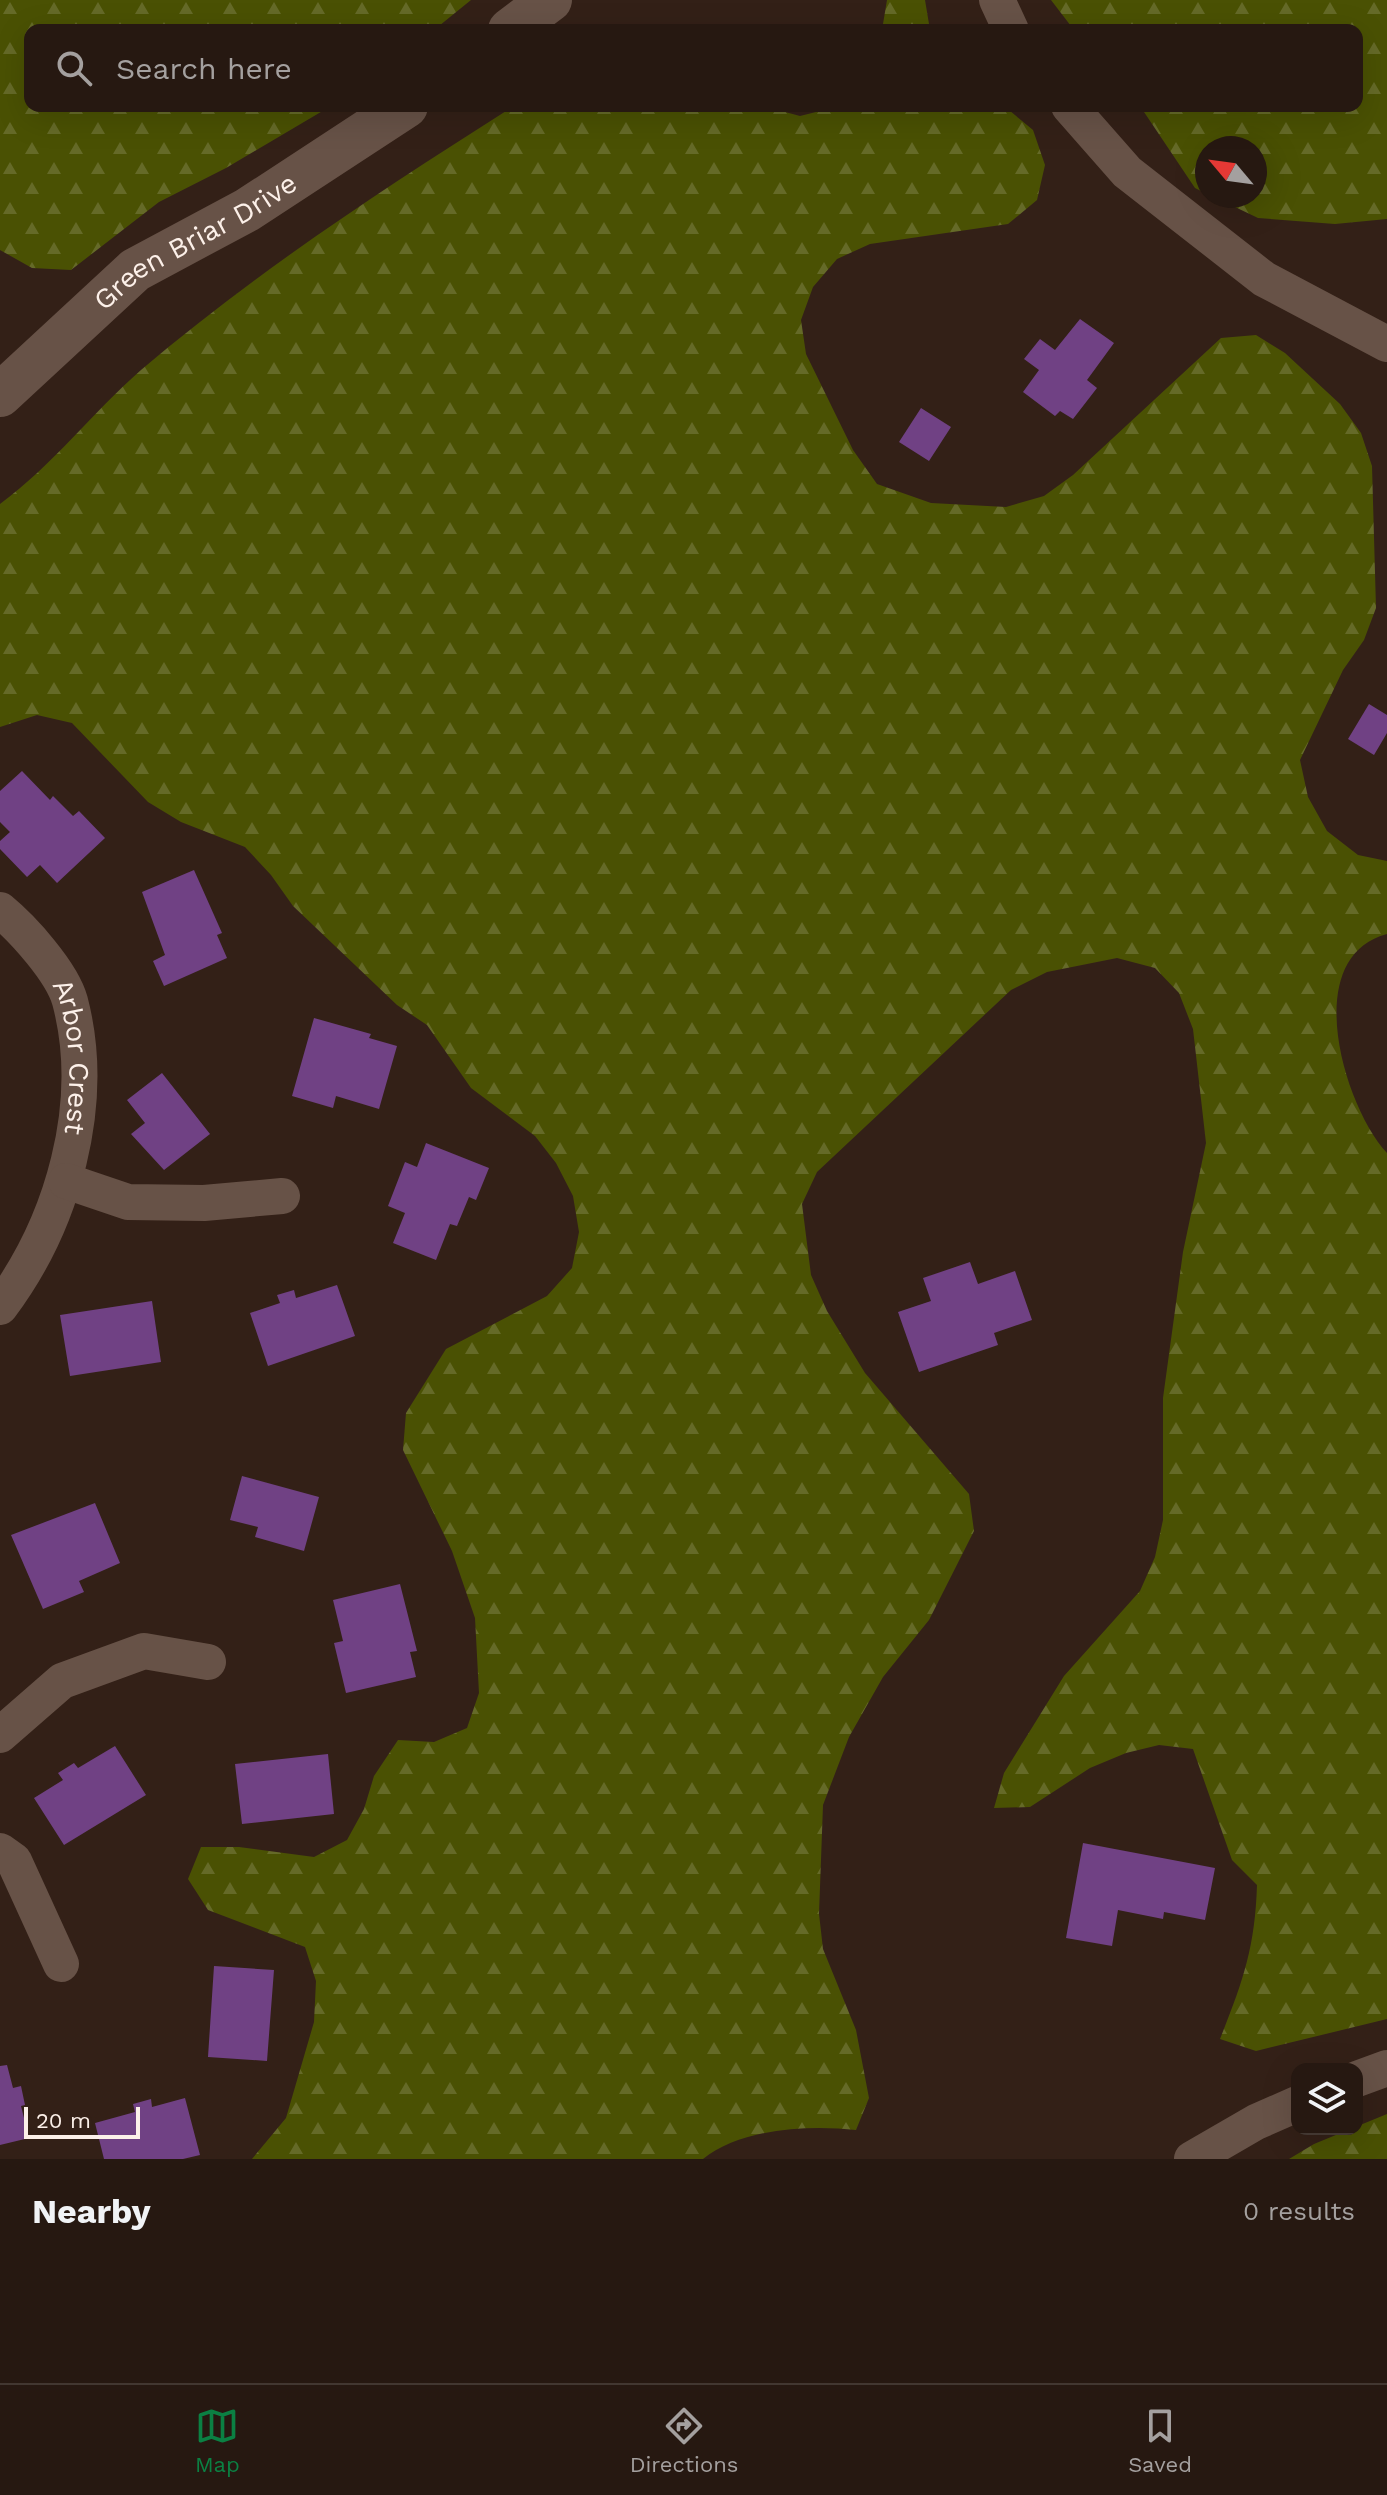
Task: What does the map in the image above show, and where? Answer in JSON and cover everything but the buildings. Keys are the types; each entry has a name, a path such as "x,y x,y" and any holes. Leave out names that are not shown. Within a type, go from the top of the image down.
{"street":[{"path":"518,24 550,0"},
{"path":"997,0 1008,24"},
{"name":"Green Briar Drive","path":"0,395 135,270 247,210 397,112"},
{"path":"1074,112 1127,172 1264,279 1387,344"},
{"name":"Arbor Crest","path":"0,910 27,932 69,999 81,1090 66,1181 14,1288 0,1307"},
{"path":"66,1181 128,1202 204,1203 282,1196"},
{"path":"0,1735 62,1681 144,1651 208,1662"},
{"path":"0,1851 14,1861 61,1964"},
{"path":"1363,2077 1387,2068"},
{"path":"1192,2159 1256,2122 1291,2107"}],"green space":[{"path":"0,0 471,0 441,24 24,24 24,112 321,112 226,168 159,202 71,270 32,268 0,250"},
{"path":"887,0 925,0 929,24 883,24"},
{"path":"1051,0 1387,0 1387,219 1335,224 1258,218 1237,208 1267,208 1267,136 1195,136 1195,188 1144,112 1363,112 1363,24 1069,24"},
{"path":"505,112 785,112 800,116 816,112 1011,112 1033,130 1045,165 1037,200 1008,224 870,244 837,259 813,287 801,320 806,354 853,450 877,484 931,503 1006,507 1044,496 1073,475 1221,338 1256,335 1285,353 1340,404 1361,433 1372,466 1376,608 1364,640 1343,670 1300,760 1308,797 1327,831 1358,855 1387,861 1387,934 1360,948 1344,971 1337,1001 1338,1035 1345,1070 1356,1103 1387,1153 1387,2019 1256,2051 1220,2039 1246,1964 1254,1927 1257,1885 1232,1860 1193,1749 1159,1745 1126,1753 1090,1768 1030,1807 994,1808 1004,1773 1064,1676 1140,1591 1155,1557 1163,1520 1163,1398 1183,1252 1206,1143 1193,1029 1179,993 1155,968 1117,958 1047,972 1011,990 817,1172 802,1204 811,1275 827,1311 865,1373 969,1494 974,1531 929,1620 883,1677 849,1737 823,1805 819,1914 823,1949 856,2030 869,2098 856,2130 818,2128 776,2131 736,2141 703,2159 252,2159 286,2118 314,2022 316,1981 305,1947 208,1910 188,1879 201,1847 239,1847 314,1857 347,1840 364,1809 374,1776 398,1740 434,1742 467,1728 479,1693 475,1618 452,1551 403,1450 406,1413 446,1349 547,1296 572,1268 579,1232 573,1196 556,1163 535,1136 471,1088 427,1025 397,1005 293,906 271,875 245,847 181,822 148,802 72,723 37,715 0,727 0,504 38,473 141,370 230,299 370,199"},
{"path":"1387,2114 1387,2159 1289,2159 1336,2135 1363,2135 1363,2124"}]}
